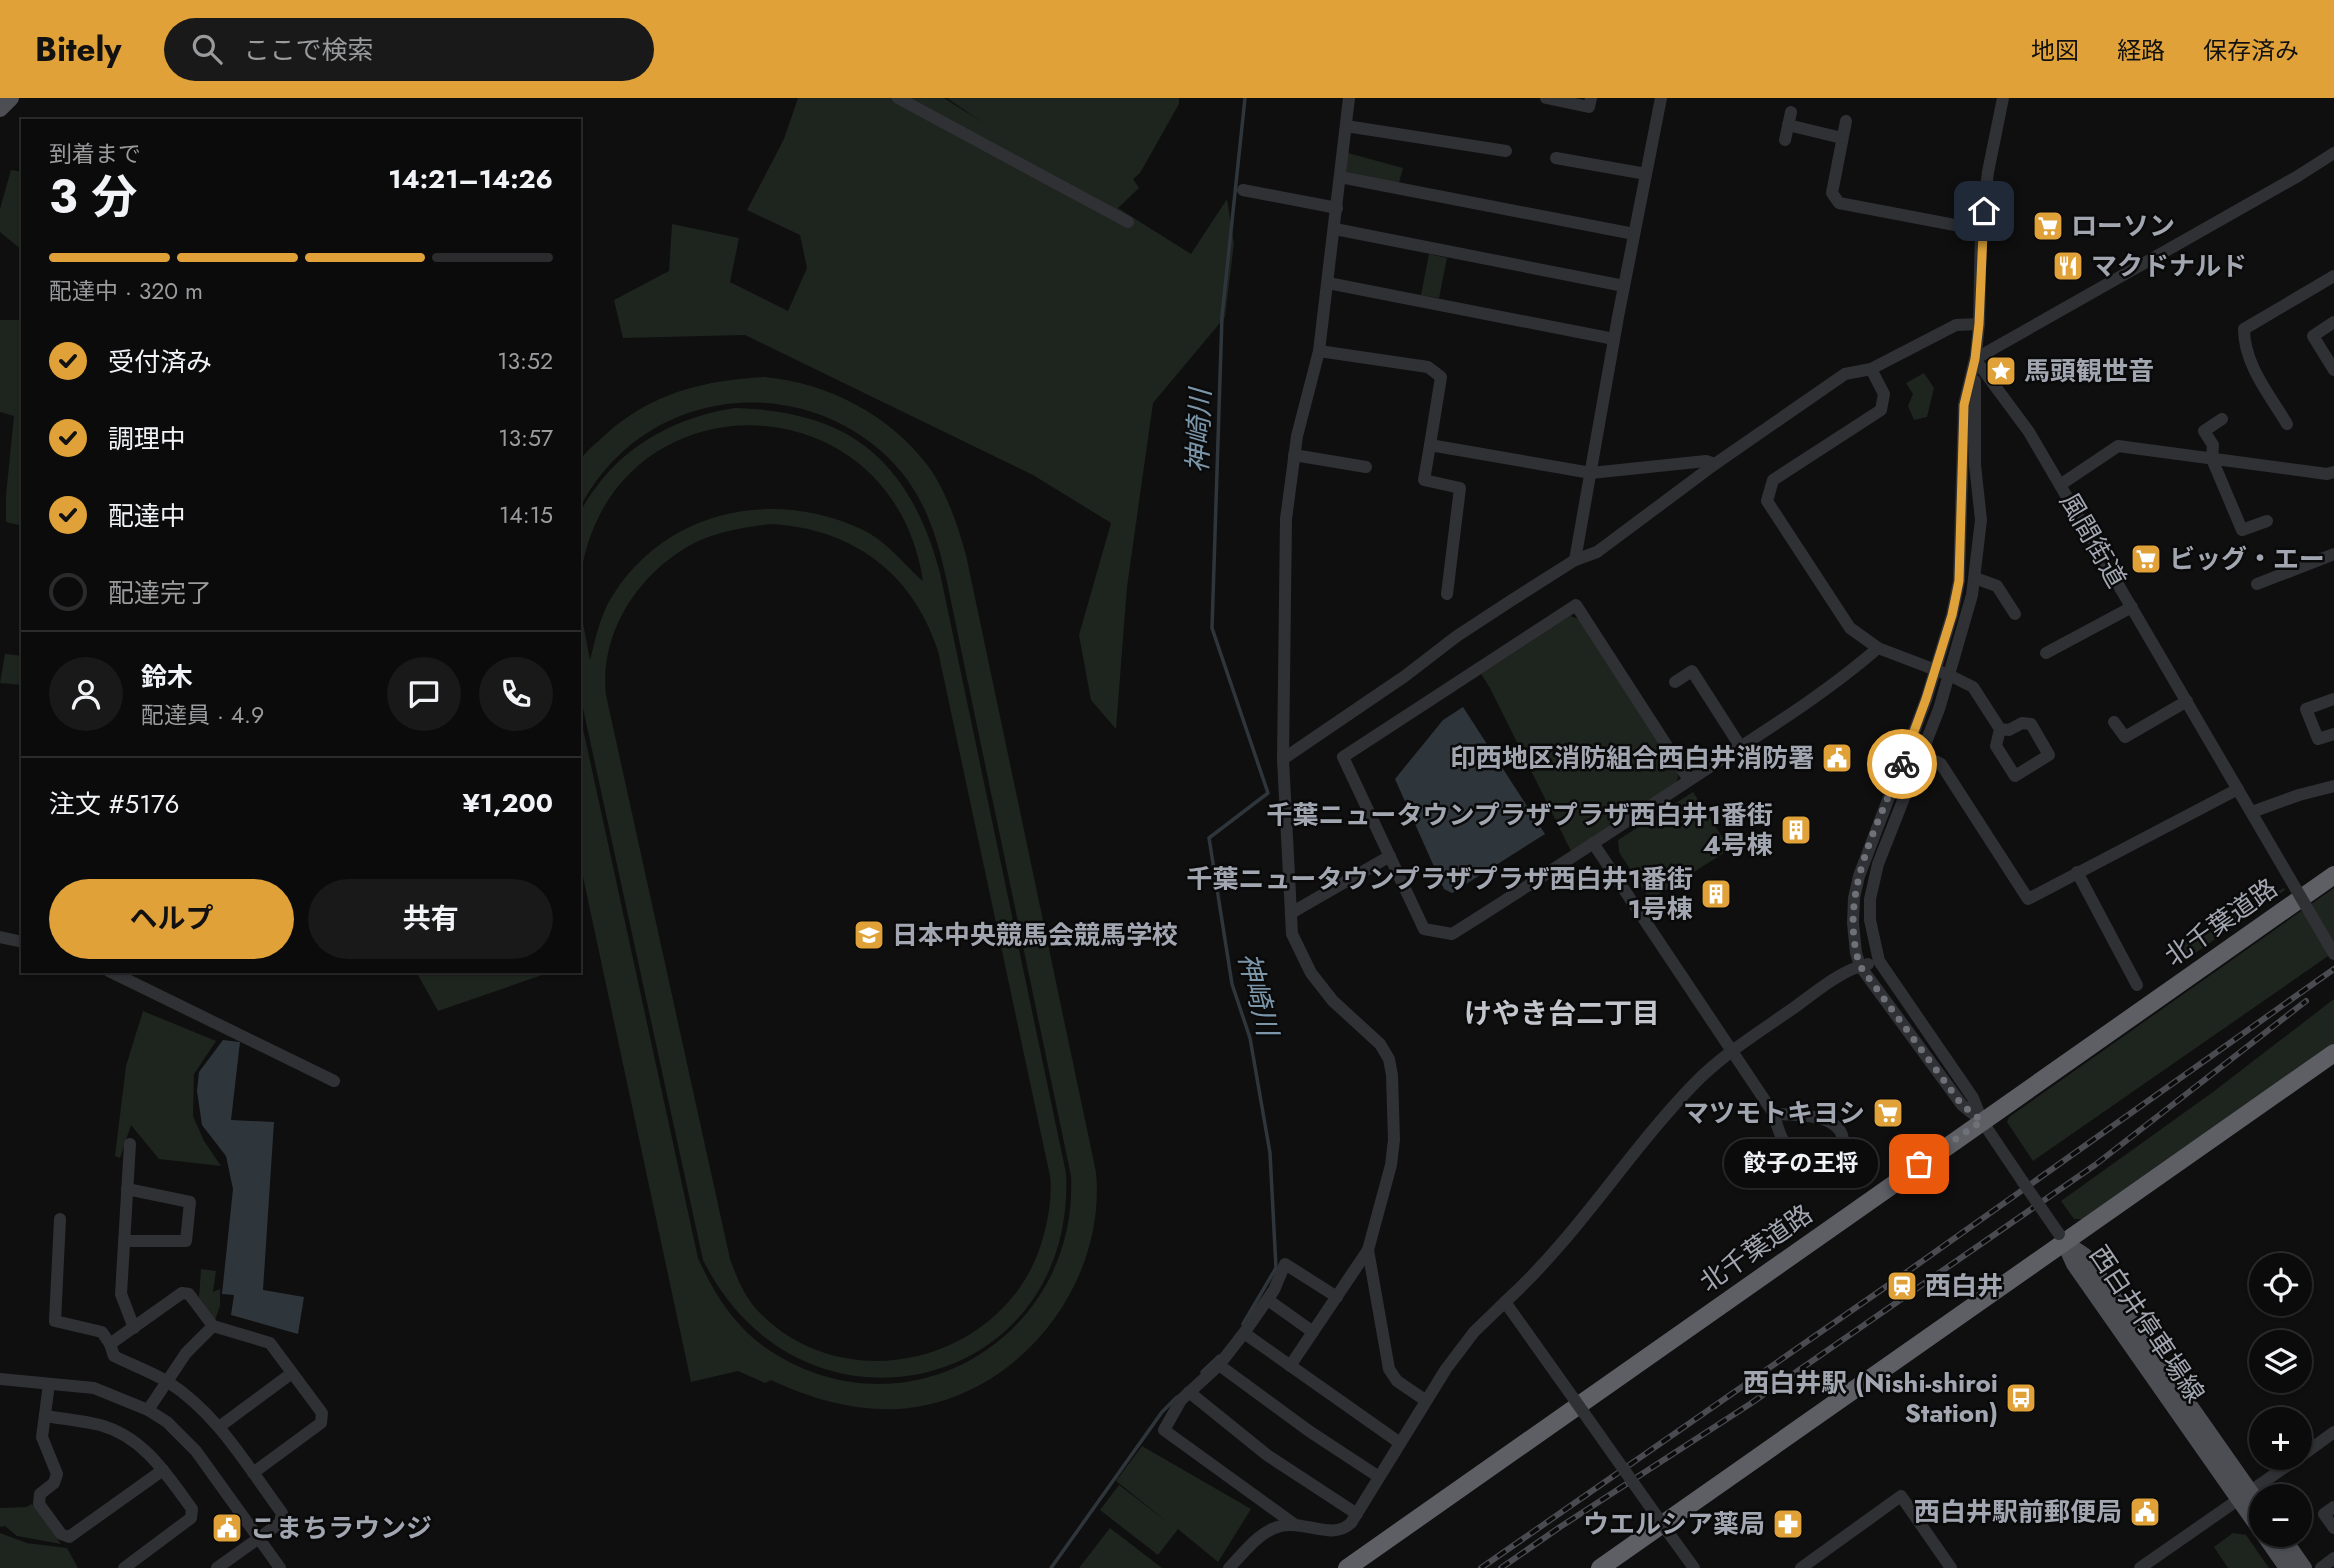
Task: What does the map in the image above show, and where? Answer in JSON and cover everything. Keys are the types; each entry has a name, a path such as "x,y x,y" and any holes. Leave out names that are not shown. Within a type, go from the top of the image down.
{"highway":[{"name":"北千葉道路","path":"1347,1568 1985,1126 2334,875"},
{"path":"1600,1568 2062,1238 2334,1053"}],"main road":[{"path":"0,109 11,98"},
{"name":"西白井停車場線","path":"2062,1238 2085,1256 2249,1506"},
{"name":"西白井停車場線","path":"2244,1495 2249,1499"},
{"name":"西白井停車場線","path":"2272,1547 2287,1568"},
{"path":"2289,1547 2304,1568"}],"street":[{"path":"898,98 1128,222"},
{"path":"1290,1366 1368,1250 1391,1165 1394,1140 1389,1059 1380,1044 1333,1001 1311,973 1292,934 1283,758 1286,519 1297,436 1319,351 1349,98"},
{"path":"1546,98 1589,107 1591,98"},
{"path":"1575,560 1614,339 1661,98"},
{"path":"2003,98 1988,172 1981,230 1979,324 1975,359 1975,465 1981,520 1975,578 1939,709 1874,878 1870,920 1878,961 1973,1098 1985,1126 2062,1238"},
{"path":"1785,140 1789,119 1842,138"},
{"path":"1846,121 1832,193 1839,203 1981,230"},
{"path":"1346,126 1506,151"},
{"path":"1985,1126 1962,1105 1860,966 1853,923 1854,898 1859,876 1926,699 1952,615 1959,581 1964,405 1975,359 2334,153"},
{"path":"1556,158 1646,174"},
{"path":"1340,177 1634,234"},
{"path":"1243,190 1337,208"},
{"path":"1335,229 1624,286"},
{"path":"2287,424 2251,365 2244,341 2244,329 2334,276"},
{"path":"1328,283 1614,339"},
{"path":"2334,322 2313,336 2334,370"},
{"path":"1283,758 1405,676 1475,624 1575,560 1597,552 1715,464 1845,374 1871,369 1956,325 1979,324"},
{"path":"1319,351 1428,367 1441,377 1424,480 1460,488 1447,594"},
{"name":"風間街道","path":"1975,359 2029,432 2334,954"},
{"path":"1871,369 1884,394 1881,410 1773,480 1767,501 1850,628 1878,648 1973,687 2000,729 1996,746 2015,776 2049,755 2031,724 2022,723 2009,730 2000,729"},
{"path":"2222,419 2204,431 2213,445 2212,458 2242,530 2267,521"},
{"path":"1430,445 1591,472 1706,461 1715,464"},
{"path":"2060,485 2118,446 2333,473"},
{"path":"1294,455 1366,467"},
{"path":"2257,584 2334,554"},
{"path":"1975,578 1997,586 2015,614"},
{"path":"1689,780 1576,605 1343,757 1424,929 1452,934 1593,843 1689,780 1839,681 1878,648"},
{"path":"2046,653 2132,607"},
{"path":"1675,682 1692,671 1740,746"},
{"path":"2334,699 2306,709 2318,740 2334,734"},
{"path":"2114,722 2125,737 2187,701"},
{"path":"1920,754 1941,764 2028,898 2238,789"},
{"path":"2252,812 2299,794 2334,786"},
{"path":"1593,843 1774,1115 1779,1136 1790,1152 1809,1164 1824,1165 1842,1152 1843,1136 1836,1125 1813,1116 1774,1115"},
{"path":"1290,913 1390,856"},
{"path":"2077,872 2137,985"},
{"path":"0,937 21,942"},
{"path":"1229,1568 1262,1534 1279,1526 1294,1524 1334,1532 1343,1530 1357,1514 1425,1400 1474,1332 1567,1236 1687,1092 1732,1051 1833,980 1860,966 1878,961"},
{"path":"113,973 334,1081"},
{"path":"130,1144 121,1294 134,1328"},
{"path":"124,1241 186,1241 190,1202 127,1189"},
{"path":"60,1219 55,1321 102,1332 114,1356 167,1382 195,1403 219,1427 282,1513 280,1523 258,1538 233,1563 218,1568"},
{"path":"1368,1250 1389,1369 1397,1381 1425,1400"},
{"path":"1294,1524 1164,1430 1181,1400 1219,1364 1244,1334 1274,1290 1285,1264 1337,1297"},
{"path":"110,1344 182,1293 188,1294 213,1326 270,1343 322,1413 321,1423 253,1473"},
{"path":"1268,1300 1313,1332"},
{"path":"1505,1301 1694,1568"},
{"path":"148,1410 186,1353 213,1326"},
{"path":"1244,1334 1400,1443"},
{"path":"1219,1364 1308,1431 1379,1477"},
{"path":"219,1427 292,1373"},
{"path":"0,1379 94,1388 148,1410 175,1429 196,1451 280,1568"},
{"path":"49,1384 42,1437 57,1474 54,1483 40,1494 38,1504 61,1534 69,1537 163,1470"},
{"path":"1189,1392 1267,1455 1357,1514"},
{"path":"46,1416 101,1426 128,1437 148,1451 192,1509 191,1518 124,1568"},
{"path":"2312,1448 2334,1432"},
{"path":"2140,1568 2280,1470"},
{"path":"1801,1568 1901,1496 1951,1568"},
{"path":"2334,1507 2324,1514 2334,1528"},
{"path":"2321,1568 2334,1559"}],"shaded area":[{"path":"798,98 944,98 982,122 947,98 1179,98 1179,104 1140,173 1133,179 1139,188 1118,208 1191,254 1227,199 1234,243 1225,317 1153,403 1127,587 1116,729 1091,700 1079,635 1111,523 1033,475 745,335 623,338 614,300 669,271 672,224 739,238 730,282 788,311 807,268 800,235 747,210 784,139"},
{"path":"1348,153 1403,168 1398,186 1346,172"},
{"path":"11,170 21,172 21,249 0,232 0,209"},
{"path":"1429,254 1447,258 1439,298 1421,295"},
{"path":"0,320 21,320 21,526 6,522 14,416 0,412"},
{"path":"1924,373 1934,388 1927,417 1914,420 1908,406 1913,394 1906,383"},
{"path":"765,377 812,386 834,394 876,417 895,431 928,466 951,509 966,555 1096,1172 1095,1215 1086,1256 1069,1295 1046,1330 1016,1361 981,1385 942,1401 899,1409 849,1406 802,1393 771,1380 765,1383 738,1371 691,1382 581,867 581,719 698,1258 720,1299 738,1323 772,1352 825,1376 878,1384 929,1377 976,1357 1016,1325 1047,1283 1066,1233 1071,1176 947,582 938,545 917,495 907,479 881,451 843,425 801,409 758,403 715,406 674,418 637,440 604,471 581,507 581,460 606,434 642,408 680,391 721,381"},
{"path":"735,408 776,411 812,419 843,432 870,450 893,473 912,501 940,573 1066,1173 1058,1247 1028,1306 982,1349 926,1372 864,1377 803,1361 747,1322 703,1260 581,699 581,613 590,660 605,610 636,566 662,543 693,526 725,514 759,509 794,510 829,517 863,530 888,547 923,581 900,512 858,463 805,434 746,425 687,437 636,468 598,519 581,583 581,514 594,490 610,470 641,444 658,433 696,417","holes":["770,524 800,527 853,545 895,578 913,599 927,623 938,651 1051,1191 1044,1234 1026,1277 999,1312 963,1338 923,1355 879,1361 836,1356 795,1340 758,1311 735,1273 606,695 605,673 615,630 637,591 669,560 687,547 707,538 728,531"]},
{"path":"1570,616 1579,619 1679,774 1676,783 1571,851 1481,674"},
{"path":"5,654 21,656 21,685 0,683"},
{"path":"1463,707 1545,834 1452,893 1444,889 1395,779 1443,720"},
{"path":"1693,792 1730,849 1650,900 1619,852 1618,840"},
{"path":"2284,888 2285,890 2184,961 2177,947"},
{"path":"2334,888 2334,952 2033,1161 2007,1122 2009,1117"},
{"path":"400,973 548,973 438,1011 418,975"},
{"path":"2334,999 2334,1043 2083,1219 2074,1219 2061,1201 2213,1092"},
{"path":"143,1011 216,1041 194,1074 193,1116 204,1141 221,1166 159,1159 131,1125 120,1158 115,1156 126,1066"},
{"path":"223,1040 240,1042 231,1120 274,1122 263,1290 304,1297 298,1334 231,1315 234,1295 222,1294 233,1189 226,1156 202,1125 197,1091 199,1072"},
{"path":"201,1269 216,1271 213,1292 220,1289 220,1306 215,1320 199,1298"},
{"path":"1142,1446 1251,1509 1218,1562 1178,1529 1158,1555 1100,1510 1119,1485 1170,1524 1116,1481"},
{"path":"32,1504 61,1544 17,1536 5,1526 0,1527 0,1508 26,1507"},
{"path":"1110,1528 1162,1568 1079,1568"},
{"path":"0,1533 27,1543 67,1548 78,1568 0,1568"},
{"path":"2233,1533 2246,1535 2249,1547 2254,1547 2269,1568 2228,1568 2214,1547"}],"waterway":[{"name":"神崎川","path":"1243,1324 1276,1268 1270,1153 1250,1038 1232,984 1209,838 1268,793 1212,628 1222,316 1245,98"},
{"name":"神崎川","path":"1202,1372 1219,1356"},
{"name":"神崎川","path":"1051,1568 1162,1412 1177,1397"}],"railway":[{"path":"1481,1568 1897,1279 2334,969"},
{"path":"1501,1568 1750,1404 2095,1165 2306,1001"}],"way so far":[{"path":"1902,764 1859,876 1854,898 1853,923 1856,953 1860,966 1962,1105 1982,1121 1919,1164"}],"place":[{"name":"ローソン","path":"2048,226"},
{"name":"マクドナルド","path":"2068,266"},
{"name":"馬頭観世音","path":"2001,371"},
{"name":"ビッグ・エー","path":"2146,559"},
{"name":"印西地区消防組合西白井消防署","path":"1837,758"},
{"name":"千葉ニュータウンプラザプラザ西白井1番街 4号棟","path":"1796,830"},
{"name":"千葉ニュータウンプラザプラザ西白井1番街 1号棟","path":"1716,894"},
{"name":"日本中央競馬会競馬学校","path":"869,935"},
{"name":"マツモトキヨシ","path":"1888,1113"},
{"name":"餃子の王将","path":"1919,1164"},
{"name":"西白井","path":"1902,1286"},
{"name":"西白井駅 (Nishi-shiroi Station)","path":"2021,1398"},
{"name":"西白井駅前郵便局","path":"2145,1512"},
{"name":"ウエルシア薬局","path":"1788,1524"},
{"name":"こまちラウンジ","path":"227,1528"}],"district":[{"name":"けやき台二丁目","path":"1562,1013"}],"route":[{"path":"1902,764 1945,641 1959,581 1964,405 1975,359 1979,324 1981,230 1984,211"}]}
